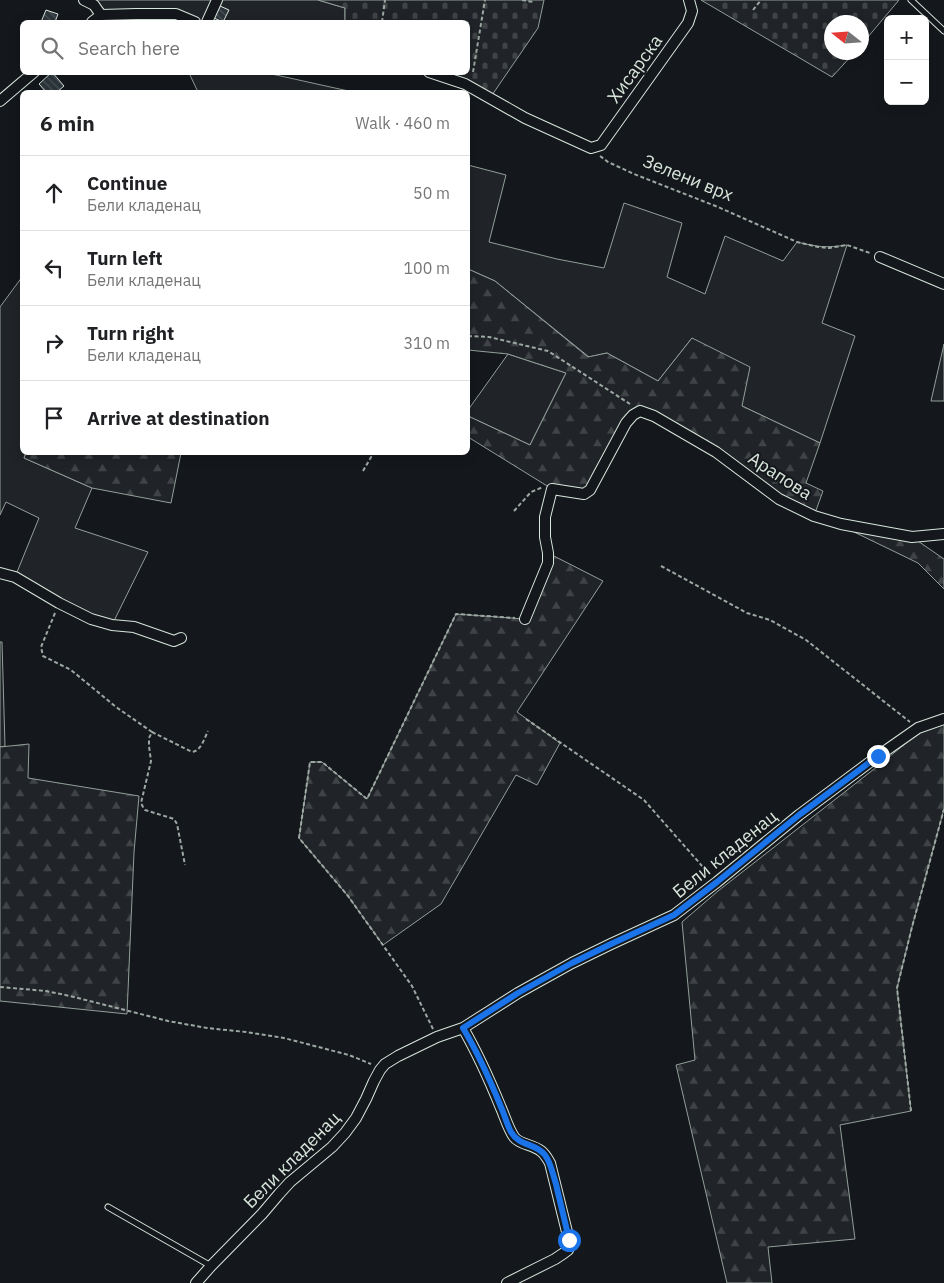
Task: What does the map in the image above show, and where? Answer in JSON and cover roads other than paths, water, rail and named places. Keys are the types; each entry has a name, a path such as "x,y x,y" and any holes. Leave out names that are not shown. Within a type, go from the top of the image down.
{"street":[{"path":"84,0 94,5 101,15"},
{"path":"208,20 217,0"},
{"name":"Хисарска","path":"438,75 465,84 525,118 591,148 601,145 688,23 692,11 690,0"},
{"path":"95,20 101,15 176,14 190,20"},
{"path":"0,101 30,75"},
{"path":"880,257 944,284"},
{"name":"Арапова","path":"525,619 548,563 545,517 552,489 584,494 590,490 626,423 633,414 640,411 654,416 716,452 779,499 814,516 841,524 912,538 944,534"},
{"path":"0,573 15,578 79,614 112,625 134,627 174,641 182,638"},
{"name":"Бели кладенац","path":"196,1283 262,1214 284,1188 332,1147 345,1133 356,1118 374,1081 385,1064 437,1037 463,1028 518,993 572,963 674,915 799,815 878,756 918,728 944,719"},
{"path":"463,1028 515,1138 519,1142 541,1150 550,1163 570,1245 568,1250 555,1259 507,1283"}],"lane":[{"path":"911,0 944,31"},
{"path":"108,1207 211,1266"}]}
